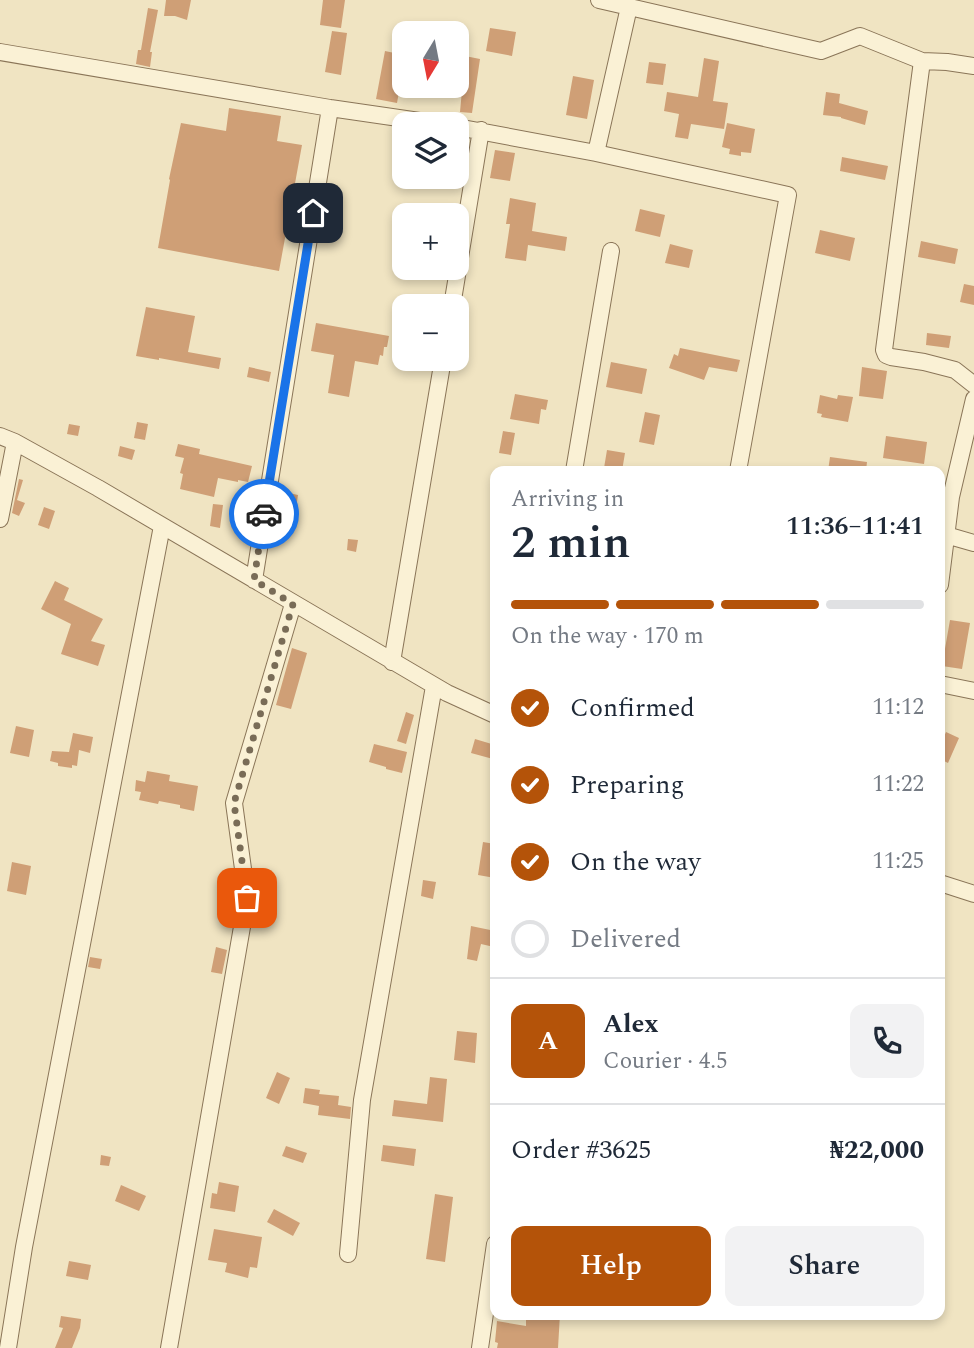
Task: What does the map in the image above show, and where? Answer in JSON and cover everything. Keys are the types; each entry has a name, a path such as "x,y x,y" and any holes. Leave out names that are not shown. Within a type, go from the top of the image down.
{"street":[{"path":"599,0 821,51 860,36 922,61 974,66"},
{"path":"596,153 629,7"},
{"path":"0,52 392,117"},
{"path":"922,61 884,350 886,355 891,357 956,370 974,385"},
{"path":"254,580 330,107"},
{"path":"469,128 788,195 739,466"},
{"path":"454,294 481,130"},
{"path":"575,466 611,251"},
{"path":"392,662 441,371"},
{"path":"945,544 951,497 974,399"},
{"path":"0,519 7,439 162,526 434,686 490,713"},
{"path":"8,1348 24,1247 162,526"},
{"path":"946,536 974,543"},
{"path":"169,1348 247,898 234,803 293,604"},
{"path":"945,685 974,691"},
{"path":"348,1254 362,1100 434,686"},
{"path":"945,885 974,894"},
{"path":"481,1348 490,1281"}],"building":[{"path":"166,0 191,0 187,20 164,16"},
{"path":"323,0 345,0 341,28 320,25"},
{"path":"148,8 158,10 150,67 136,64"},
{"path":"490,28 516,32 512,56 486,51"},
{"path":"332,31 347,33 341,75 325,72"},
{"path":"385,51 392,52 392,98 398,98 397,103 376,99"},
{"path":"469,57 480,59 472,113 460,112 461,98 469,98"},
{"path":"704,58 719,61 713,101 728,103 724,129 691,124 688,139 675,137 679,114 664,111 667,92 698,97"},
{"path":"649,62 666,64 663,85 646,83"},
{"path":"573,76 594,80 587,119 566,115"},
{"path":"826,92 840,94 839,103 868,111 865,125 841,117 823,115"},
{"path":"229,108 281,116 277,141 302,145 279,271 158,248 181,123 226,131"},
{"path":"727,123 755,129 751,153 741,152 741,156 729,154 730,149 722,147"},
{"path":"495,150 515,153 510,181 490,178"},
{"path":"842,157 888,166 885,180 840,171"},
{"path":"510,198 536,203 532,231 567,237 565,251 528,245 526,261 505,258 510,224 506,224"},
{"path":"640,209 665,215 660,237 635,231"},
{"path":"820,230 855,238 850,261 815,253"},
{"path":"921,241 958,249 955,264 918,257"},
{"path":"670,244 693,250 689,268 665,263"},
{"path":"964,284 974,286 974,305 960,302"},
{"path":"146,307 195,316 188,352 221,358 219,369 136,356"},
{"path":"316,323 389,336 378,365 355,361 349,397 328,393 334,355 311,351"},
{"path":"927,333 951,336 949,348 926,345"},
{"path":"680,348 740,360 737,372 709,367 704,380 669,368 674,354 678,356"},
{"path":"611,362 647,369 642,394 606,387"},
{"path":"249,367 271,372 269,382 247,377"},
{"path":"862,367 887,371 883,399 859,396"},
{"path":"515,394 548,400 546,410 541,409 539,424 510,419"},
{"path":"820,395 837,399 838,395 853,397 848,422 821,417 822,414 817,413"},
{"path":"645,412 660,415 654,445 639,442"},
{"path":"137,422 148,424 145,440 134,438"},
{"path":"69,424 80,426 78,436 67,434"},
{"path":"503,431 515,433 511,455 499,453"},
{"path":"886,436 927,442 924,464 883,458"},
{"path":"178,444 200,449 199,454 252,466 248,482 218,478 214,497 180,489 184,458 175,456"},
{"path":"120,446 135,450 132,460 118,456"},
{"path":"607,450 625,453 623,466 604,466"},
{"path":"830,457 867,462 867,466 829,466"},
{"path":"19,479 23,480 17,500 25,503 19,516 12,513"},
{"path":"279,491 298,495 292,533 273,530"},
{"path":"213,504 223,505 220,528 210,526"},
{"path":"44,507 55,511 49,529 38,525"},
{"path":"348,539 358,540 356,552 347,550"},
{"path":"55,581 69,588 64,600 103,619 91,641 105,645 98,666 61,654 71,624 41,609"},
{"path":"950,620 970,623 962,669 945,666"},
{"path":"292,648 307,653 291,709 276,705"},
{"path":"406,712 414,715 406,744 397,741"},
{"path":"16,726 34,730 29,757 10,753"},
{"path":"946,732 959,738 948,763 945,762"},
{"path":"73,733 93,737 90,753 79,750 77,766 58,766 58,763 50,761 52,751 69,752"},
{"path":"475,739 490,744 490,758 471,753"},
{"path":"374,744 407,752 402,773 369,762"},
{"path":"147,771 170,775 169,781 198,786 194,811 180,808 180,805 139,800 141,792 135,791 136,780 145,782"},
{"path":"483,842 490,843 490,877 478,875"},
{"path":"12,862 31,866 26,895 7,891"},
{"path":"423,880 436,882 433,899 421,896"},
{"path":"471,926 490,930 490,946 481,944 477,961 467,959"},
{"path":"216,947 227,950 222,974 211,972"},
{"path":"90,957 102,959 100,969 88,967"},
{"path":"457,1031 477,1033 475,1063 454,1060"},
{"path":"277,1072 290,1078 279,1104 266,1098"},
{"path":"430,1077 447,1079 443,1122 392,1116 394,1100 427,1104"},
{"path":"305,1088 320,1090 319,1094 339,1096 338,1105 351,1107 350,1119 318,1115 319,1106 303,1103"},
{"path":"383,1145 416,1149 414,1166 381,1161"},
{"path":"286,1146 307,1153 303,1163 282,1156"},
{"path":"101,1155 111,1157 109,1166 100,1165"},
{"path":"219,1182 239,1186 235,1212 210,1208 212,1193 217,1194"},
{"path":"121,1185 146,1196 139,1211 115,1201"},
{"path":"435,1194 453,1197 445,1262 426,1259"},
{"path":"274,1209 300,1223 293,1236 267,1222"},
{"path":"214,1229 262,1237 257,1268 250,1267 248,1278 225,1272 227,1263 208,1260"},
{"path":"69,1261 91,1265 88,1280 66,1276"},
{"path":"61,1316 81,1319 72,1348 55,1348 63,1328 59,1327"},
{"path":"526,1320 560,1320 558,1348 497,1348 497,1321 526,1326"}],"way so far":[{"path":"247,898 234,803 293,604 254,580 264,514"}],"route":[{"path":"264,514 313,213"}]}
